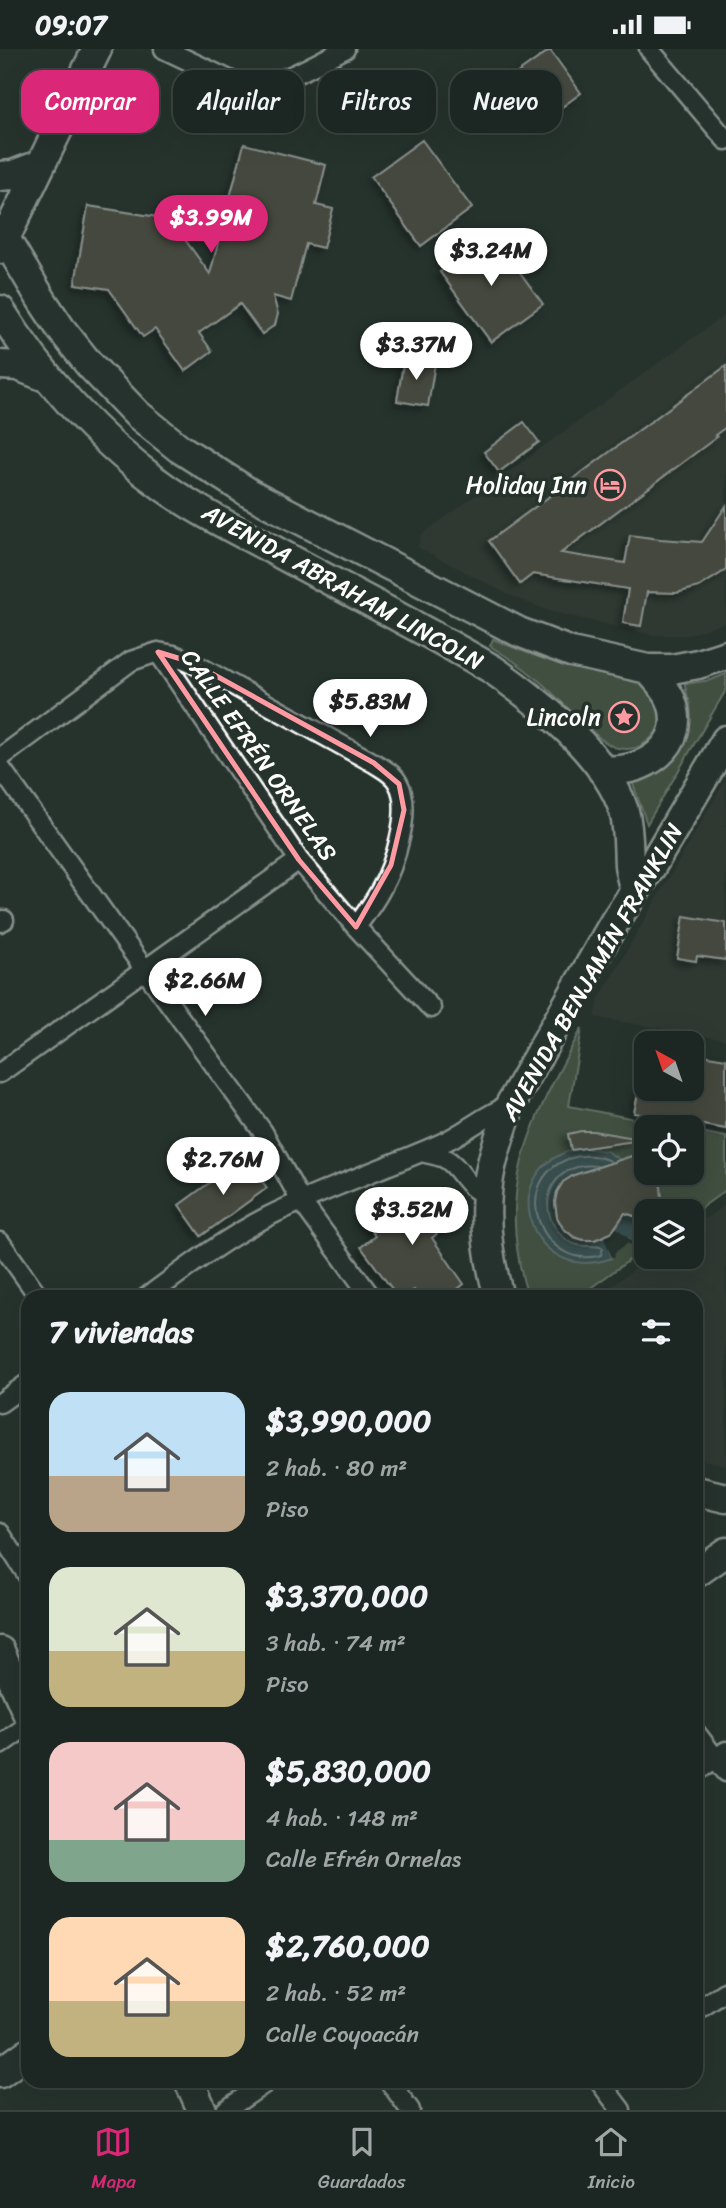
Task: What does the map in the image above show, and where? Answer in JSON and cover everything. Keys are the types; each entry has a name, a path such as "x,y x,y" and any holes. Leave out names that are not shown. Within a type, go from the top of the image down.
{"main road":[{"path":"2,239 97,49"},
{"path":"0,176 13,175 39,165"},
{"name":"AVENIDA ABRAHAM LINCOLN","path":"2,239 55,320 88,363 137,414 179,448 251,494 519,632 571,652 648,669 672,669 726,655"},
{"name":"AVENIDA ABRAHAM LINCOLN","path":"0,310 48,378 87,420 160,485 211,516 492,669 531,697 602,769 616,792 623,810 629,843 629,867 635,891"},
{"path":"0,365 18,366 48,378"},
{"path":"602,769 628,770 645,764 659,754 670,739 674,727 671,700 648,669"},
{"name":"AVENIDA BENJAMÍN FRANKLIN","path":"497,1290 488,1237 487,1195 510,1105 726,740"},
{"path":"703,1493 726,1498"},
{"path":"703,1568 726,1552"},
{"path":"0,1651 21,1699"},
{"path":"0,2073 21,2058"},
{"path":"192,2088 202,2110"}],"street":[{"path":"164,49 242,86 254,87 267,86 284,79 345,49"},
{"path":"649,49 726,140"},
{"path":"0,758 131,661 158,652"},
{"name":"CALLE EFRÉN ORNELAS","path":"158,652 299,860 430,1008"},
{"name":"CALLE EFRÉN ORNELAS","path":"158,652 174,655 216,676 374,763 391,774 399,784 404,797 404,810 391,865 380,891 356,927"},
{"path":"0,767 263,1132 301,1201 366,1290"},
{"path":"0,1073 299,860"},
{"path":"156,1290 211,1251 264,1219 448,1140 489,1114 510,1105"},
{"path":"422,1152 444,1158 473,1189 487,1195"},
{"path":"0,1243 34,1290"},
{"path":"0,1403 21,1388"},
{"path":"0,1533 21,1565"},
{"path":"0,1745 21,1730"},
{"path":"703,1740 723,1760 703,1769"},
{"path":"703,2006 726,1990"},
{"path":"226,2110 258,2088"},
{"path":"394,2088 410,2110"},
{"path":"604,2088 621,2110"}],"highlighted area":[{"path":"158,652 191,662 374,763 399,784 404,810 391,865 356,927 299,860"}],"shaded area":[{"path":"726,314 726,622 688,635 653,635 549,611 511,596 418,547 421,535"},
{"path":"726,779 726,1040 704,1036 704,1031 675,1031 595,1017 599,999"},
{"path":"726,1204 726,1465 703,1460 703,1290 606,1290 635,1269 704,1269 704,1220"}],"green space":[{"path":"493,639 556,663 632,679 647,686 659,701 661,719 658,728 653,736 638,747 614,747 589,729 533,676 490,646"},
{"path":"726,674 726,690 647,824 632,781 658,769 677,755 684,745 691,721 685,684 711,680"},
{"path":"582,1028 569,1106 634,1119 634,1185 704,1185 704,1133 726,1137 726,1190 704,1206 704,1199 634,1199 634,1257 588,1290 526,1290 518,1257 515,1221 523,1156 534,1126"}],"water":[{"path":"583,1148 606,1151 625,1163 637,1199 634,1199 634,1241 628,1238 610,1252 612,1258 582,1263 558,1256 541,1241 531,1220 529,1197 537,1175 554,1158","holes":["584,1172 624,1206 621,1218 609,1234 595,1240 581,1239 569,1232 560,1221 556,1207 557,1194 566,1181"]}],"pier":[{"path":"617,1228 633,1242 614,1253 612,1258 604,1238"}],"building":[{"path":"550,50 581,93 562,107 562,70 522,70"},
{"path":"422,140 472,208 421,246 371,177"},
{"path":"244,144 326,165 316,205 333,209 323,248 306,244 291,301 273,296 278,314 275,325 262,334 240,304 199,333 212,351 185,371 155,329 143,337 109,289 75,284 88,206 170,219 210,274"},
{"path":"492,234 543,304 491,342 440,272"},
{"path":"404,358 435,363 428,406 397,401"},
{"name":"Holiday Inn","path":"726,366 726,427 715,435 717,437 561,553 625,563 630,535 702,542 726,506 726,570 699,587 676,593 647,592 641,626 623,623 628,589 533,574 520,584 489,541"},
{"path":"524,422 539,442 499,472 484,452"},
{"path":"684,916 726,923 726,960 697,956 696,961 677,958"},
{"path":"704,1055 726,1059 726,1129 704,1125 704,1115 634,1113 636,1101 704,1101"},
{"path":"593,1131 634,1138 634,1141 571,1150 568,1134"},
{"path":"634,1155 634,1185 660,1185 662,1199 634,1199 634,1216 625,1213 611,1233 594,1240 584,1240 574,1237 563,1228 557,1217 557,1192 563,1182 574,1175"},
{"path":"245,1157 267,1188 201,1236 179,1205"},
{"path":"413,1189 427,1208 442,1195 457,1216 432,1238 464,1284 457,1290 393,1290 361,1247 375,1236 363,1219 382,1205 384,1209"}],"place":[{"name":"Holiday Inn","path":"610,485"},
{"name":"Lincoln","path":"624,717"}]}
